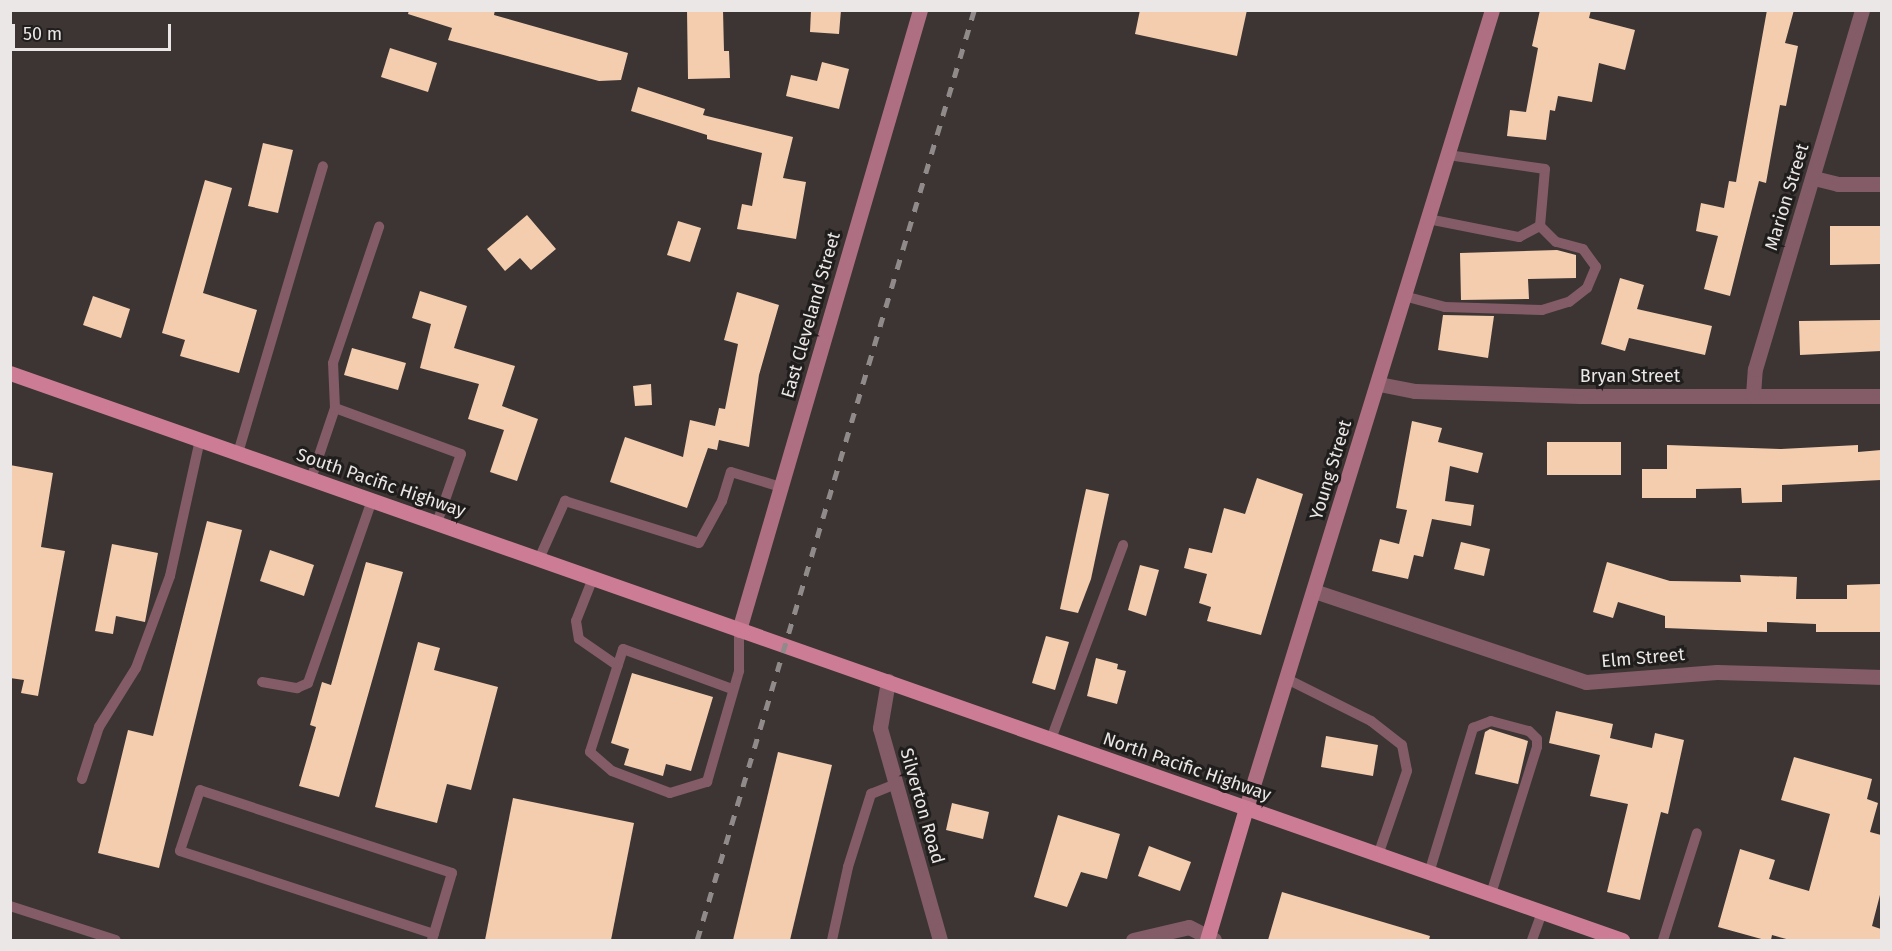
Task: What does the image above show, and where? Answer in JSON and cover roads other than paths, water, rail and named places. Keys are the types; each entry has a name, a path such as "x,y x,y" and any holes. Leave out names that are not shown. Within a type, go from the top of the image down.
{"main road":[{"name":"East Cleveland Street","path":"739,630 920,10"},
{"name":"Young Street","path":"1210,939 1246,808 1492,10"},
{"name":"South Pacific Highway","path":"10,373 739,630"},
{"name":"North Pacific Highway","path":"739,630 1622,940"}],"street":[{"name":"Marion Street","path":"1753,395 1755,369 1814,178 1862,10"},
{"path":"1814,178 1838,184 1881,184"},
{"name":"Bryan Street","path":"1378,384 1427,391 1881,396"},
{"name":"Elm Street","path":"1314,591 1586,682 1717,672 1881,677"},
{"name":"Silverton Road","path":"888,681 879,728 940,940"},
{"path":"1133,940 1178,928 1194,928 1210,939"}],"lane":[{"path":"1448,154 1545,169 1540,226"},
{"path":"238,453 323,166"},
{"path":"1428,219 1519,237 1540,226"},
{"path":"311,479 335,408 333,363 379,226"},
{"path":"1404,296 1456,308 1542,310 1569,302 1587,288 1596,267 1583,249 1556,242 1540,226"},
{"path":"335,408 461,454 437,523"},
{"path":"82,779 99,727 136,668 170,576 201,440"},
{"path":"539,559 565,501 699,543 722,501 731,472 781,487"},
{"path":"262,682 297,688 308,682 372,500"},
{"path":"1051,739 1123,545"},
{"path":"592,578 576,621 579,639 618,666"},
{"path":"732,689 623,650 590,752 612,771 670,793 707,782 739,671 739,630"},
{"path":"1287,679 1371,721 1402,745 1407,771 1378,855"},
{"path":"1429,873 1473,728 1491,721 1529,731 1537,739 1537,747 1491,894"},
{"path":"832,940 848,867 871,794 896,784"},
{"path":"200,789 452,873 433,937 180,851 200,789"},
{"path":"1663,940 1697,832"},
{"path":"10,906 116,940"},
{"path":"1532,940 1542,912"}],"railway":[{"path":"697,940 974,10"}]}
